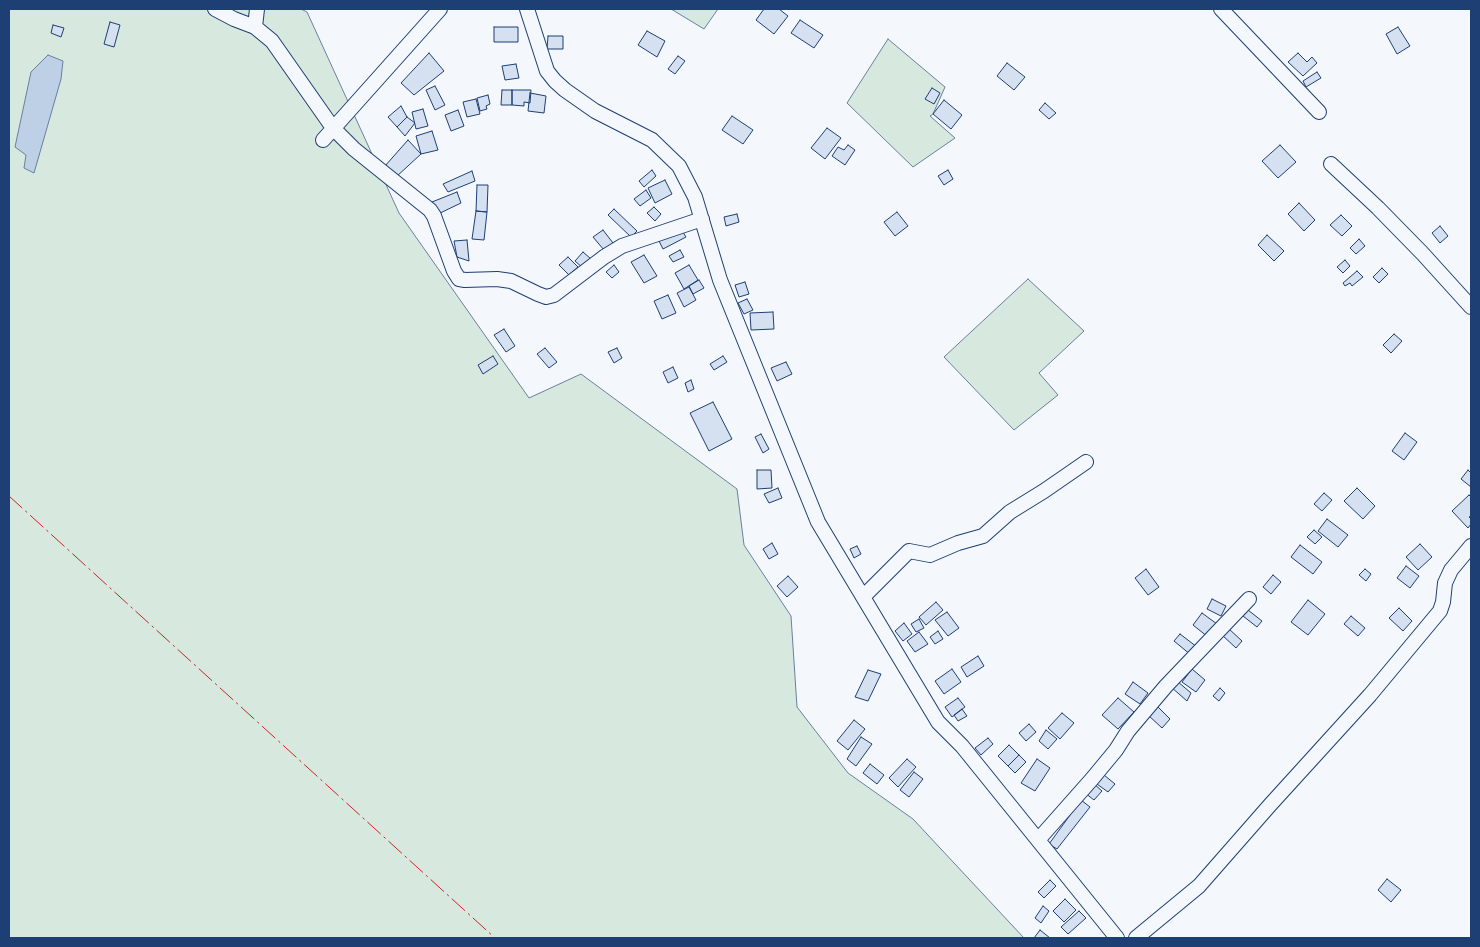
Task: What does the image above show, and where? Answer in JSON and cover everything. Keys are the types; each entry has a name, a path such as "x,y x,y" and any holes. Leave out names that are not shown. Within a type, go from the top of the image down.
{"street":[{"path":"215,9 255,27 272,41 333,128 354,149 430,210 434,216 454,271 459,279 511,281 546,297 554,295 604,257 622,246 702,219"},
{"path":"255,27 257,9"},
{"path":"322,140 440,9"},
{"path":"527,9 548,71 556,81 595,111 652,140 679,166 695,197 720,280 818,522 938,722 962,746 1117,938"},
{"path":"1221,9 1319,112"},
{"path":"1331,164 1378,208 1471,307"},
{"path":"863,597 909,551 930,555 958,543 983,536 1010,512 1086,462"},
{"path":"1136,938 1199,886 1270,804 1370,695 1440,611 1445,583 1451,570 1471,546"},
{"path":"1038,840 1092,779 1116,750 1128,731 1166,686 1249,599"}],"shaded area":[{"path":"9,9 301,9 307,12 399,213 529,398 581,374 737,489 744,545 791,616 797,707 848,773 913,819 1024,938 9,938"},
{"path":"671,9 718,9 704,29"},
{"path":"888,39 945,87 933,114 930,116 955,138 913,167 847,103"},
{"path":"1028,279 1084,331 1039,373 1058,395 1014,430 944,357"}],"water":[{"path":"48,55 63,61 61,79 34,173 24,168 26,155 15,147 31,72"}],"building":[{"path":"764,9 779,9 788,16 774,34 756,20"},
{"path":"800,20 823,35 814,48 791,33"},
{"path":"110,22 120,25 114,47 104,44"},
{"path":"53,25 64,28 61,37 51,33"},
{"path":"494,27 518,27 518,42 494,42"},
{"path":"1398,27 1410,46 1397,54 1386,34"},
{"path":"647,31 665,41 657,57 638,45"},
{"path":"548,36 563,36 563,49 547,49"},
{"path":"429,53 444,71 414,95 401,83"},
{"path":"1298,53 1307,62 1312,57 1317,63 1303,76 1288,62"},
{"path":"678,56 685,61 675,74 668,69"},
{"path":"1007,63 1025,77 1014,90 997,76"},
{"path":"516,64 519,78 505,80 502,66"},
{"path":"1317,72 1321,78 1306,87 1303,81"},
{"path":"435,86 445,105 435,110 426,90"},
{"path":"932,88 940,93 934,104 925,99"},
{"path":"502,90 512,90 512,105 501,105"},
{"path":"512,90 531,90 530,103 524,102 524,106 512,105"},
{"path":"530,93 546,96 544,113 528,111"},
{"path":"488,95 490,104 486,106 487,109 480,111 477,98"},
{"path":"476,99 480,114 467,117 463,102"},
{"path":"944,100 962,115 951,129 933,114"},
{"path":"1045,103 1056,113 1049,119 1039,110"},
{"path":"401,106 407,117 397,127 388,117"},
{"path":"423,109 428,126 416,129 412,112"},
{"path":"458,110 464,126 451,131 445,115"},
{"path":"732,116 753,130 743,144 722,130"},
{"path":"407,117 415,123 405,136 397,127"},
{"path":"827,128 841,138 825,159 811,148"},
{"path":"432,131 438,150 421,154 416,136"},
{"path":"408,140 421,154 396,177 385,166"},
{"path":"848,145 855,150 845,165 832,156 838,147 844,150"},
{"path":"1280,145 1296,162 1278,178 1262,161"},
{"path":"652,170 656,176 644,187 639,181"},
{"path":"948,170 953,179 944,185 938,176"},
{"path":"472,171 475,181 448,192 443,184"},
{"path":"665,180 672,194 655,203 648,188"},
{"path":"477,185 488,185 487,212 476,211"},
{"path":"646,190 651,198 640,206 634,199"},
{"path":"457,192 461,203 436,215 432,202"},
{"path":"1299,203 1315,220 1304,231 1288,214"},
{"path":"654,207 661,214 655,221 647,213"},
{"path":"614,209 637,231 631,237 608,215"},
{"path":"476,211 487,212 484,240 472,239"},
{"path":"897,212 908,226 895,236 884,222"},
{"path":"737,214 739,222 726,226 724,217"},
{"path":"1341,215 1352,226 1342,236 1330,225"},
{"path":"1440,226 1448,236 1440,243 1432,233"},
{"path":"681,229 686,237 663,249 659,241"},
{"path":"603,230 613,243 604,250 593,237"},
{"path":"1267,235 1284,251 1274,261 1258,245"},
{"path":"1359,239 1365,246 1356,254 1350,248"},
{"path":"467,240 469,261 457,257 454,241"},
{"path":"680,250 684,257 673,262 669,256"},
{"path":"583,252 591,259 583,268 575,261"},
{"path":"644,255 657,276 644,283 631,262"},
{"path":"568,257 578,267 569,275 559,265"},
{"path":"1345,260 1350,266 1343,273 1337,267"},
{"path":"614,265 619,272 612,278 606,272"},
{"path":"689,265 698,280 684,289 675,273"},
{"path":"1382,268 1388,274 1379,283 1373,277"},
{"path":"1357,271 1363,277 1352,286 1350,283 1345,286 1343,283"},
{"path":"699,280 704,288 693,294 689,286"},
{"path":"745,282 749,294 739,297 735,285"},
{"path":"689,287 696,300 684,307 677,293"},
{"path":"668,295 676,313 662,319 654,301"},
{"path":"747,299 753,310 744,314 738,303"},
{"path":"773,312 774,329 751,330 750,313"},
{"path":"504,329 515,346 506,352 494,335"},
{"path":"1394,334 1402,341 1391,353 1383,345"},
{"path":"545,348 557,362 549,368 537,354"},
{"path":"617,348 622,358 614,363 608,352"},
{"path":"493,356 498,364 483,374 478,365"},
{"path":"723,356 727,362 714,370 710,364"},
{"path":"786,362 792,374 777,381 771,368"},
{"path":"673,367 678,378 668,383 663,372"},
{"path":"691,380 694,389 688,392 685,383"},
{"path":"713,402 732,439 709,451 690,413"},
{"path":"1405,433 1417,442 1404,460 1392,451"},
{"path":"761,434 769,449 763,453 755,437"},
{"path":"757,470 771,470 772,488 757,489"},
{"path":"1468,470 1471,473 1471,487 1461,479"},
{"path":"778,488 782,498 769,503 764,494"},
{"path":"1357,488 1375,506 1363,519 1344,501"},
{"path":"1324,493 1332,500 1322,511 1314,504"},
{"path":"1469,495 1471,497 1471,516 1469,517 1471,524 1468,528 1452,511"},
{"path":"1327,519 1348,535 1338,547 1318,531"},
{"path":"1314,530 1322,537 1315,544 1307,537"},
{"path":"772,543 778,554 769,559 763,549"},
{"path":"1420,544 1432,557 1418,570 1406,557"},
{"path":"1300,545 1322,562 1313,574 1291,557"},
{"path":"857,546 861,554 854,558 850,549"},
{"path":"1406,566 1419,576 1410,588 1397,578"},
{"path":"1146,569 1159,587 1148,595 1135,578"},
{"path":"1365,569 1371,574 1366,581 1359,575"},
{"path":"1273,575 1281,582 1271,594 1263,587"},
{"path":"788,576 798,587 787,597 777,586"},
{"path":"1212,599 1226,606 1221,616 1207,609"},
{"path":"1308,600 1325,614 1308,635 1291,622"},
{"path":"936,602 943,610 926,625 919,617"},
{"path":"1399,608 1412,621 1403,631 1389,618"},
{"path":"1248,610 1262,621 1257,627 1243,616"},
{"path":"947,612 959,628 948,636 935,620"},
{"path":"1202,613 1217,624 1208,637 1193,625"},
{"path":"1351,616 1365,628 1358,636 1344,624"},
{"path":"919,619 924,628 916,632 911,624"},
{"path":"904,623 912,634 903,641 895,631"},
{"path":"1228,628 1242,641 1236,648 1222,635"},
{"path":"938,631 943,639 935,644 930,637"},
{"path":"919,632 928,644 915,652 907,641"},
{"path":"1180,634 1197,647 1191,655 1174,641"},
{"path":"978,656 984,666 967,677 961,667"},
{"path":"952,669 961,682 944,694 935,681"},
{"path":"1192,669 1205,680 1196,692 1182,682"},
{"path":"868,670 881,674 868,701 855,697"},
{"path":"1177,681 1191,693 1187,701 1171,687"},
{"path":"1133,682 1148,693 1140,704 1125,694"},
{"path":"1220,688 1225,693 1219,701 1213,696"},
{"path":"958,698 965,707 952,717 945,707"},
{"path":"1118,698 1134,712 1118,729 1102,715"},
{"path":"1156,705 1170,719 1162,728 1147,714"},
{"path":"962,709 967,716 958,721 954,715"},
{"path":"1062,713 1074,723 1060,739 1048,728"},
{"path":"854,720 865,729 848,750 837,741"},
{"path":"1029,724 1036,732 1026,741 1019,733"},
{"path":"1046,730 1057,739 1048,749 1039,741"},
{"path":"861,737 872,744 856,766 847,759"},
{"path":"988,738 993,744 981,755 975,748"},
{"path":"1009,745 1019,755 1008,766 998,756"},
{"path":"1019,755 1026,762 1015,773 1008,766"},
{"path":"907,759 916,767 898,787 889,778"},
{"path":"1037,759 1050,768 1035,791 1021,783"},
{"path":"870,764 884,775 877,784 863,773"},
{"path":"914,772 923,779 909,797 900,790"},
{"path":"1104,775 1115,784 1108,792 1097,784"},
{"path":"1093,783 1102,791 1094,800 1085,793"},
{"path":"1081,800 1090,807 1057,849 1049,844"},
{"path":"1387,879 1401,890 1391,902 1378,890"},
{"path":"1050,880 1056,886 1044,898 1038,892"},
{"path":"1065,899 1076,910 1064,922 1053,911"},
{"path":"1043,906 1049,911 1041,923 1035,918"},
{"path":"1079,911 1086,918 1068,934 1061,927"},
{"path":"1040,930 1050,938 1034,938"}],"power":[{"path":"9,496 495,938"}]}
